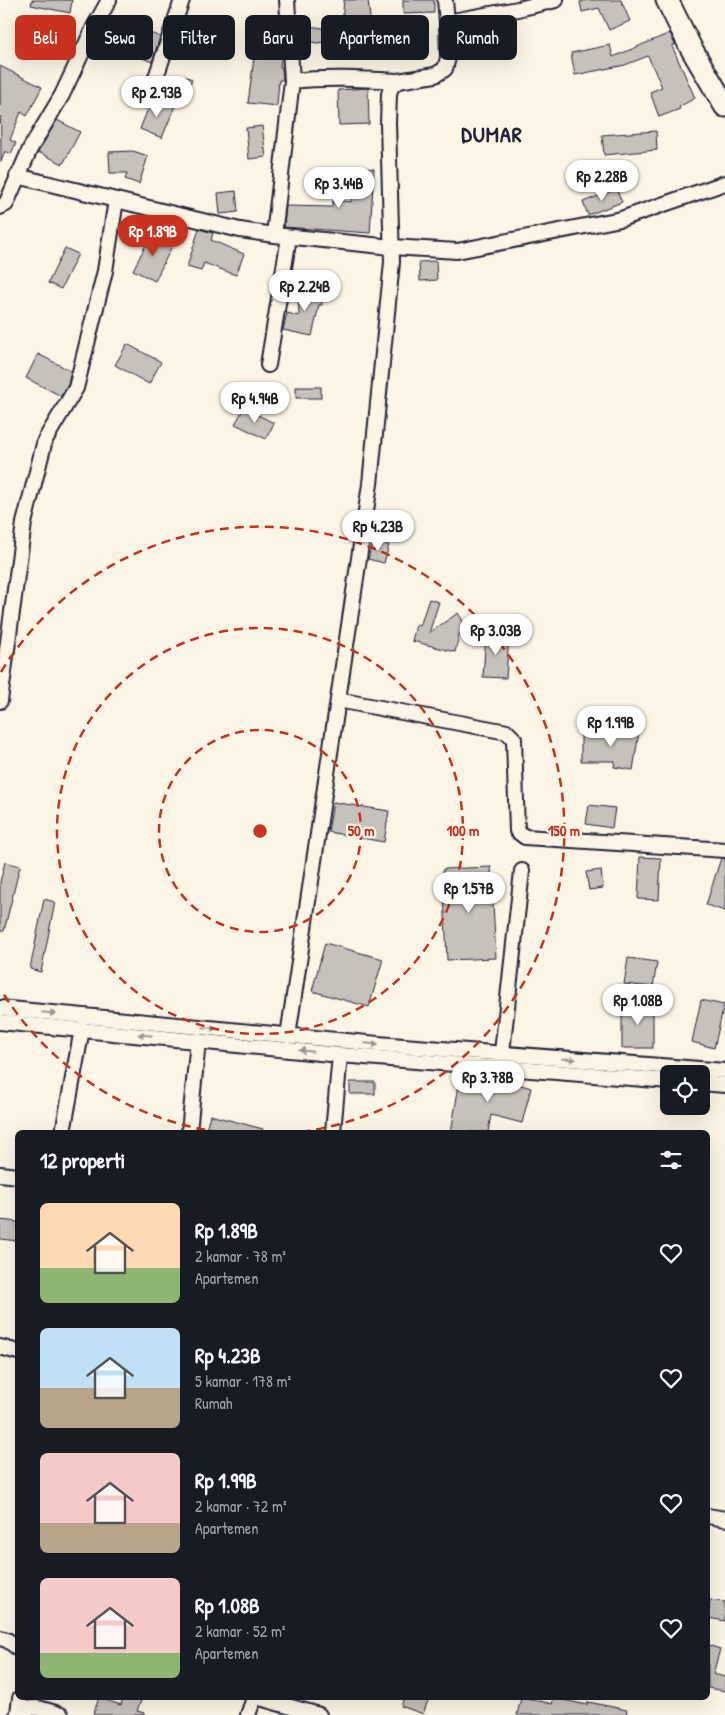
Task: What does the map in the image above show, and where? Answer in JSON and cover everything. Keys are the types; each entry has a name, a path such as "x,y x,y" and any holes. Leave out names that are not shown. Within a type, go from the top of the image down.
{"highway":[{"path":"667,0 690,48 725,106"}],"street":[{"path":"0,208 6,204 30,149 62,95 109,0"},
{"path":"151,92 182,0"},
{"path":"274,236 292,81 286,0"},
{"path":"446,0 447,15"},
{"path":"476,15 517,5 556,0"},
{"path":"292,81 316,78 398,81 435,75 445,69 447,60"},
{"path":"288,1036 370,484 391,278 392,248 388,123 390,90 398,81"},
{"path":"17,176 213,224 274,236 392,248 457,251 621,219 725,183"},
{"path":"0,701 24,523 45,440 76,388 105,271 116,200"},
{"path":"268,365 289,237"},
{"path":"338,700 507,732 514,739 516,831 525,836 725,850"},
{"path":"501,1061 522,871"},
{"path":"0,1008 288,1036 660,1080"},
{"path":"0,1022 340,1055 725,1071"},
{"path":"63,1130 82,1029"},
{"path":"189,1130 198,1041"},
{"path":"333,1130 340,1055"},
{"path":"710,1084 725,1085"},
{"path":"0,1174 15,1176"},
{"path":"0,1347 15,1351"},
{"path":"710,1516 725,1519"},
{"path":"0,1638 15,1646"},
{"path":"18,1714 20,1700"},
{"path":"248,1715 253,1700"},
{"path":"267,1700 319,1715"},
{"path":"18,1714 32,1708 41,1708 61,1715"}],"building":[{"path":"32,0 72,0 70,13 31,5"},
{"path":"344,0 368,0 370,15 343,15"},
{"path":"403,0 434,0 434,13 403,14"},
{"path":"588,0 621,0 630,21 609,30 599,8 582,12 580,2"},
{"path":"311,26 321,28 321,42 311,42"},
{"path":"670,33 675,45 672,46 695,98 679,107 680,109 659,117 650,92 662,87 648,56 625,65 575,75 571,53 610,45 613,57"},
{"path":"153,34 160,37 153,59"},
{"path":"254,60 281,60 280,67 282,67 283,80 279,80 277,106 248,103"},
{"path":"0,66 42,87 27,116 21,112 10,140 16,143 11,154 5,151 1,162"},
{"path":"181,75 192,79 186,94 175,90"},
{"path":"368,88 369,124 339,125 338,90"},
{"path":"157,99 175,106 162,138 140,129 151,101"},
{"path":"57,120 80,132 63,164 38,152"},
{"path":"262,126 266,157 249,159 246,128"},
{"path":"656,131 657,150 604,155 602,135"},
{"path":"133,151 148,156 139,184 125,179 127,173 110,173 109,152"},
{"path":"353,167 374,169 370,233 284,227 286,206 332,207 333,200 351,202"},
{"path":"616,189 622,202 588,215 583,202"},
{"path":"236,191 238,212 220,214 218,193"},
{"path":"199,229 213,233 211,240 244,254 236,275 204,263 201,271 187,267"},
{"path":"152,233 173,244 155,281 133,270"},
{"path":"65,248 78,254 61,289 48,283"},
{"path":"436,261 437,280 420,281 419,262"},
{"path":"321,287 322,305 319,305 312,336 283,330 287,313 299,316 298,288"},
{"path":"127,344 161,362 149,384 115,365"},
{"path":"38,354 71,371 68,385 61,396 26,378"},
{"path":"296,387 321,387 321,398 296,398"},
{"path":"244,408 274,423 266,439 235,424"},
{"path":"373,541 389,545 384,563 368,559"},
{"path":"429,599 439,602 429,633 458,613 463,621 455,652 412,641 416,625 420,626"},
{"path":"486,633 509,635 506,678 483,677"},
{"path":"620,729 639,732 633,770 614,767 615,761 581,761 581,733 619,733"},
{"path":"333,802 389,811 384,842 328,832"},
{"path":"589,805 615,808 612,828 586,824"},
{"path":"640,857 661,858 659,900 638,899"},
{"path":"721,858 725,859 725,911 706,905"},
{"path":"5,862 20,866 4,931 0,931 0,882"},
{"path":"491,867 496,958 447,960 443,869"},
{"path":"601,870 603,888 589,890 586,872"},
{"path":"44,899 55,902 41,972 30,969"},
{"path":"325,943 383,959 369,1007 312,991"},
{"path":"628,958 657,962 653,987 624,984"},
{"path":"701,1000 724,1005 714,1048 692,1042"},
{"path":"622,1003 653,1003 653,1048 622,1048"},
{"path":"461,1073 498,1078 531,1088 522,1123 491,1115 488,1130 451,1130"},
{"path":"350,1082 375,1082 375,1094 350,1094"},
{"path":"210,1115 263,1129 263,1130 206,1130"},
{"path":"0,1220 15,1222 15,1241 0,1239"},
{"path":"710,1600 725,1602 725,1621 710,1618"},
{"path":"710,1646 720,1649 713,1674 725,1677 725,1691 710,1688"},
{"path":"98,1700 105,1700 121,1705 122,1700 141,1700 137,1711 144,1713 144,1715 93,1715"},
{"path":"403,1700 428,1700 423,1714 401,1706"},
{"path":"521,1700 535,1700 552,1704 553,1700 587,1705 588,1702 627,1710 626,1715 517,1715"}],"district":[{"name":"DUMAR","path":"492,134"}]}
